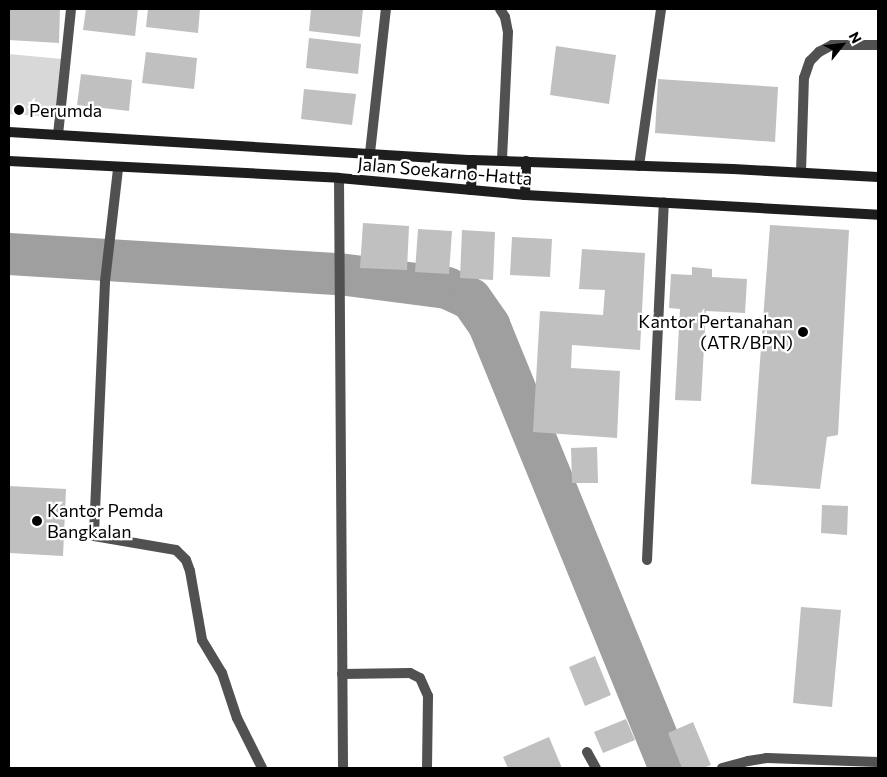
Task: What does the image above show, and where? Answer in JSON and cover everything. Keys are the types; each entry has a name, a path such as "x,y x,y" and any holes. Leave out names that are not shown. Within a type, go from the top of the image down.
{"main road":[{"name":"Jalan Soekarno-Hatta","path":"9,132 472,160 801,172 878,177"},
{"path":"470,190 472,160"},
{"name":"Jalan Soekarno-Hatta","path":"9,162 118,169 338,178 525,195 878,215"},
{"path":"525,195 526,162"}],"street":[{"path":"58,134 71,9"},
{"path":"370,153 386,9"},
{"path":"500,9 506,17 508,32 502,160"},
{"path":"639,166 661,9"},
{"path":"801,172 804,78 810,61 819,52 832,46 878,45"},
{"path":"118,169 105,282 94,536 176,550 186,560 190,571 202,640 222,673 237,718 262,768"},
{"path":"338,178 343,768"},
{"path":"647,560 664,202"},
{"path":"342,674 410,673 420,678 428,696 427,768"},
{"path":"587,752 596,768"},
{"path":"722,768 767,758 878,762"}],"shaded area":[{"path":"9,54 62,59 56,117 9,114"}],"building":[{"path":"9,9 60,9 59,43 9,40"},
{"path":"86,9 138,9 135,36 83,30"},
{"path":"148,9 200,9 198,33 146,27"},
{"path":"311,9 363,9 360,37 309,31"},
{"path":"309,38 361,44 358,74 306,68"},
{"path":"556,46 616,55 609,104 550,95"},
{"path":"146,52 197,58 194,89 142,83"},
{"path":"81,74 132,80 129,111 77,105"},
{"path":"658,79 778,87 775,142 655,133"},
{"path":"304,89 356,94 352,125 301,119"},
{"path":"363,223 409,226 407,270 360,268"},
{"name":"Kantor Pertanahan (ATR/BPN)","path":"770,225 849,230 838,435 827,437 820,489 751,484"},
{"path":"418,229 452,231 449,274 415,272"},
{"path":"462,230 495,232 493,280 460,278"},
{"path":"512,237 552,239 550,277 510,275"},
{"path":"582,249 645,253 640,350 572,345 571,368 620,371 617,438 533,432 540,311 603,315 605,290 579,289"},
{"path":"692,267 712,269 712,277 747,279 745,313 706,311 701,401 675,400 680,309 669,308 671,274 692,275"},
{"path":"597,447 598,483 572,483 571,448"},
{"name":"Kantor Pemda Bangkalan","path":"9,486 66,489 63,556 9,553"},
{"path":"822,505 848,506 847,535 821,533"},
{"path":"801,607 841,610 832,707 793,703"},
{"path":"595,656 611,695 585,706 569,667"},
{"path":"626,719 635,740 603,753 594,732"},
{"path":"693,722 711,765 703,768 682,768 668,733"},
{"path":"549,737 562,768 508,768 503,757"}],"waterway":[{"path":"9,254 339,274 447,288 471,299 489,325 670,768"}],"place":[{"name":"Perumda","path":"19,110"},
{"name":"Kantor Pertanahan (ATR/BPN)","path":"803,332"},
{"name":"Kantor Pemda Bangkalan","path":"37,521"}]}
